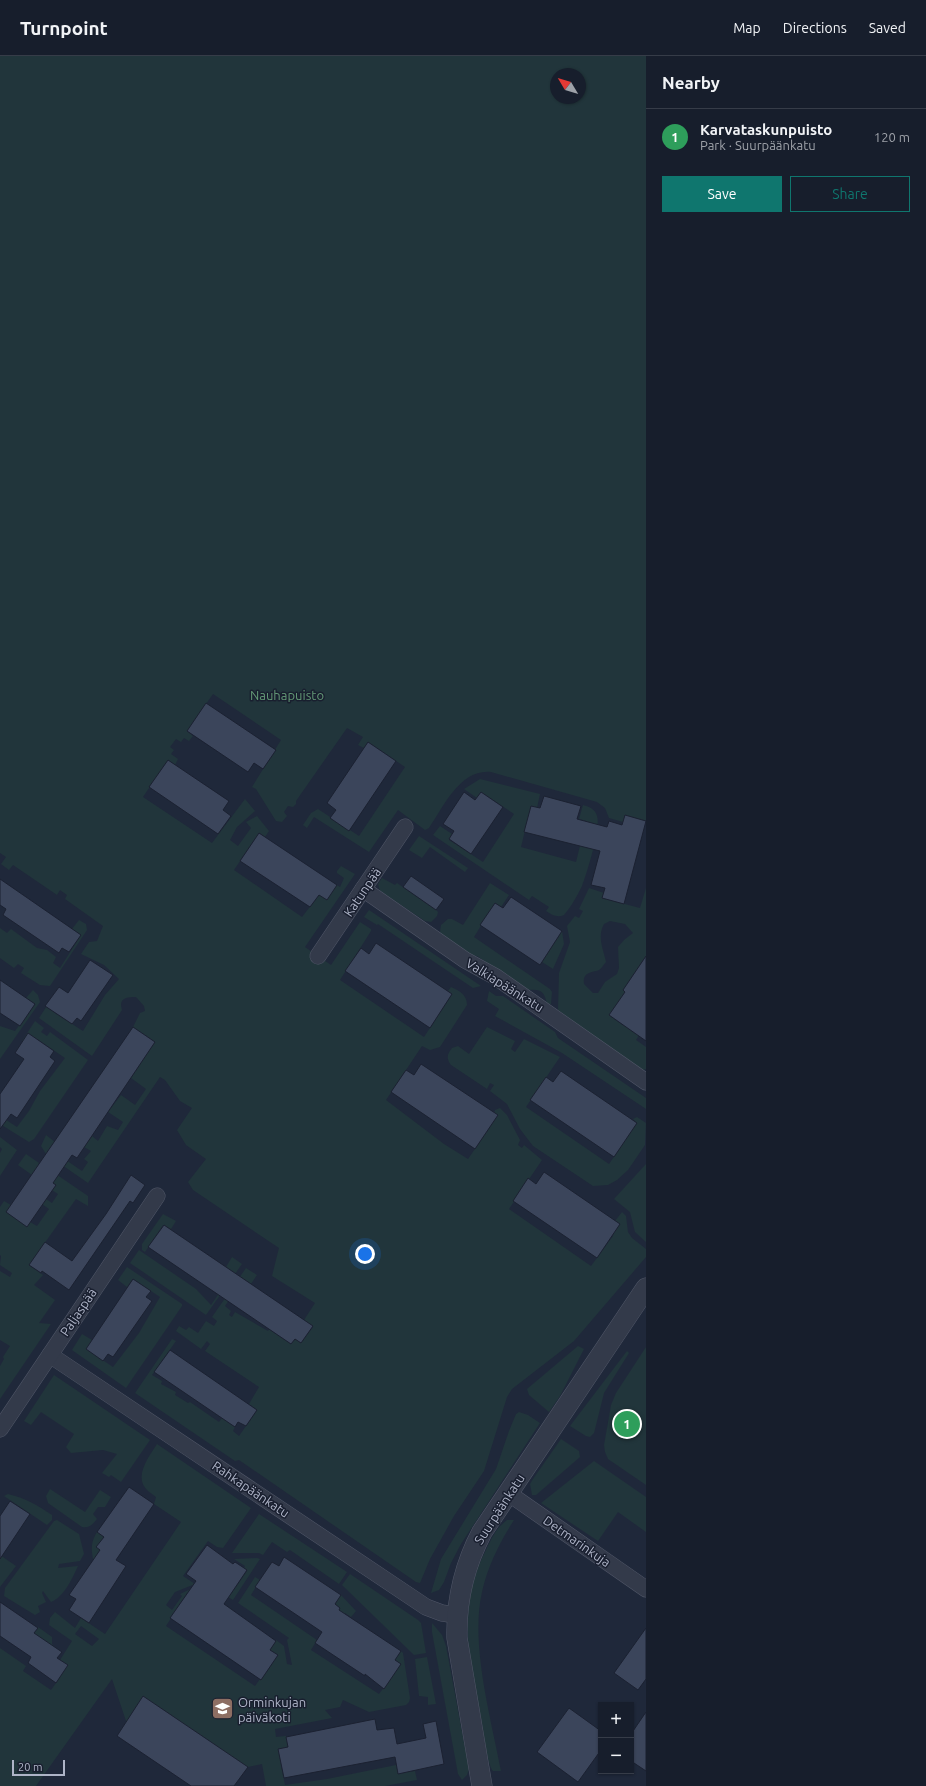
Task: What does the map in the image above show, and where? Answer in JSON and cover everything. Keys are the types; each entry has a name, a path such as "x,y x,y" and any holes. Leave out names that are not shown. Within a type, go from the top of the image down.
{"street":[{"name":"Katunpää","path":"318,956 405,827"},
{"name":"Valkiapäänkatu","path":"363,889 465,960 496,977 546,1011 602,1053 646,1082"},
{"name":"Paljaspää","path":"0,1429 157,1196"},
{"name":"Suurpäänkatu","path":"482,1786 460,1661 456,1615 460,1586 473,1550 482,1532 646,1288"},
{"name":"Rahkapäänkatu","path":"50,1355 426,1607 442,1613 456,1615"},
{"name":"Detmarinkuja","path":"508,1493 646,1589"}],"green space":[{"name":"Nauhapuisto","path":"0,56 646,56 646,821 625,815 623,822 609,818 605,808 597,802 491,772 480,773 470,776 454,791 429,828 425,830 398,810 369,852 314,817 307,828 303,825 311,813 318,809 359,836 405,767 368,742 364,748 358,745 363,737 347,728 296,801 296,804 293,807 288,806 284,812 287,816 282,822 276,821 256,789 252,787 281,740 213,694 187,731 193,736 189,741 184,738 181,742 176,739 170,747 174,750 171,754 178,759 175,765 168,760 143,797 212,843 245,799 255,811 237,827 230,840 238,846 251,828 246,822 257,816 269,831 265,837 259,833 234,870 302,917 319,895 337,885 340,887 344,878 337,873 337,871 341,866 355,874 305,947 331,965 360,922 371,929 340,980 424,1037 452,994 448,991 451,987 462,994 467,1002 467,1005 440,1047 430,1050 422,1046 386,1100 444,1144 468,1159 490,1127 495,1110 500,1108 507,1115 520,1140 518,1145 522,1148 524,1145 542,1160 509,1209 591,1266 613,1236 615,1221 622,1212 626,1216 628,1232 632,1238 646,1249 646,1257 574,1341 512,1389 507,1397 484,1471 454,1516 430,1559 420,1583 416,1582 239,1460 235,1461 135,1393 172,1339 176,1341 152,1375 162,1381 161,1384 176,1392 175,1395 188,1403 190,1402 219,1422 222,1418 235,1427 233,1431 239,1436 257,1410 249,1404 259,1387 205,1351 210,1344 207,1341 201,1349 176,1331 179,1326 186,1330 189,1327 198,1333 206,1321 214,1326 217,1321 212,1317 246,1268 257,1275 251,1284 243,1279 225,1306 231,1311 229,1315 232,1317 235,1312 268,1331 269,1329 291,1344 295,1339 301,1343 313,1327 304,1320 315,1303 272,1276 279,1248 193,1190 188,1182 206,1159 186,1145 177,1130 192,1108 180,1101 165,1080 160,1077 88,1183 46,1154 41,1146 46,1135 55,1142 50,1149 82,1171 88,1162 84,1159 91,1151 84,1147 92,1136 98,1141 107,1126 118,1130 123,1122 108,1112 121,1095 135,1105 146,1089 131,1078 155,1042 133,1027 140,1013 145,1011 144,1006 136,997 129,997 122,1001 122,1010 92,1056 39,1018 52,998 55,1013 83,1031 105,995 119,979 104,965 81,954 89,942 97,941 103,926 65,899 67,895 60,890 57,895 13,865 9,870 1,864 6,857 0,853"},
{"path":"480,779 540,794 537,808 531,806 521,847 576,862 586,821 579,819 583,805 594,810 598,822 593,851 582,886 564,915 552,915 546,911 549,907 532,896 529,900 433,835 440,826 452,834 449,840 483,862 514,814 481,792 477,798 464,789"},
{"path":"419,836 468,868 465,872 430,847 422,858 409,850"},
{"path":"382,878 395,885 397,883 436,910 438,912 437,916 431,922 425,921 380,891 378,884"},
{"path":"490,883 509,895 501,907 495,903 474,937 550,989 552,992 551,1004 547,1004 543,993 540,991 527,990 477,956 467,955 443,938 440,932 441,925 448,919 452,919 463,925"},
{"path":"589,888 604,893 602,898 640,908 646,888 646,956 623,990 625,992 609,1015 624,1026 630,1017 646,1024 636,1040 646,1047 646,1069 643,1070 603,1044 558,1010 559,973 570,942 567,926 575,916 579,918 583,911 579,909","holes":["610,921 625,924 633,933 618,947 619,968 617,974 605,982 598,993 593,993 584,984 584,977 599,970 606,962 601,938 604,924"]},
{"path":"369,910 481,986 473,988 378,924 377,925 364,917"},
{"path":"79,920 86,924 87,930 50,986 40,985 21,973 24,968 18,964 14,968 0,958 0,928 7,933 11,929 37,948 47,950 56,957 53,963 60,968 81,935 72,929"},
{"path":"562,931 564,944 553,969 542,962"},
{"path":"33,990 38,995 40,1002 0,1059 0,1026 15,1031 35,1004 26,998"},
{"path":"489,991 496,996 503,996 555,1032 558,1038 646,1098 646,1109 562,1053 495,1016 499,1009 487,1001"},
{"path":"35,1021 44,1028 41,1032 47,1036 50,1032 88,1060 34,1139 29,1142 0,1124 0,1116 17,1127 29,1111 40,1091 65,1058 37,1039 32,1047 22,1041"},
{"path":"487,1027 515,1041 511,1049 515,1052 524,1039 560,1057 526,1107 609,1164 637,1123 633,1119 637,1117 646,1123 645,1145 628,1170 617,1180 608,1185 593,1186 533,1146 520,1129 507,1104 490,1091 494,1085 490,1083 487,1089 451,1065 448,1061 448,1056 452,1048 458,1046 469,1054"},
{"path":"0,1137 17,1150 0,1176 0,1153 2,1149 0,1147"},
{"path":"26,1154 39,1163 36,1169 47,1168 88,1196 88,1206 76,1199 29,1265 43,1275 34,1285 55,1300 39,1323 51,1324 0,1399 0,1366 4,1359 3,1357 10,1346 0,1340 0,1271 10,1277 12,1273 0,1265 0,1207 4,1201 11,1205 6,1212 27,1226 30,1222 37,1226 49,1209 42,1204 46,1199 52,1203 58,1194 52,1190 56,1185 35,1171 32,1175 18,1165"},
{"path":"646,1164 646,1242 635,1232 630,1212 614,1199"},
{"path":"163,1214 176,1221 171,1229 163,1225 145,1252 142,1250 142,1244"},
{"path":"139,1250 196,1289 211,1305 233,1273 226,1267 232,1257 242,1264 206,1315 130,1263"},
{"path":"127,1267 182,1304 182,1306 126,1388 72,1350 82,1334 92,1340 86,1349 113,1367 139,1333 160,1297 133,1279 127,1287 118,1280"},
{"path":"578,1346 584,1349 560,1396 549,1412 529,1395 527,1389"},
{"path":"646,1347 646,1485 608,1459 604,1445 611,1405 616,1393"},
{"path":"627,1351 629,1353 604,1393 594,1433 590,1437 586,1436 570,1426"},
{"path":"54,1375 150,1440 121,1482 111,1475 109,1477 102,1473 117,1454 103,1450 71,1453 66,1447 74,1434 41,1412 31,1425 24,1421"},
{"path":"519,1412 528,1415 540,1423 461,1544 439,1590 431,1593 441,1559 496,1469 509,1431 516,1414"},
{"path":"561,1439 579,1451 580,1457 536,1495 532,1495 530,1484"},
{"path":"157,1444 251,1508 223,1548 217,1547 208,1541 183,1576 195,1584 175,1592 166,1605 172,1610 182,1596 180,1594 197,1586 187,1593 166,1626 255,1686 260,1679 261,1680 278,1655 270,1650 276,1640 284,1646 287,1664 292,1665 287,1640 289,1638 238,1603 255,1577 260,1580 251,1595 317,1640 311,1650 379,1694 401,1664 395,1660 401,1651 403,1653 410,1698 406,1705 369,1712 343,1700 340,1707 325,1710 332,1718 275,1729 276,1737 286,1736 288,1747 278,1749 285,1785 327,1779 396,1765 398,1773 415,1771 417,1780 385,1786 266,1786 262,1764 248,1767 126,1721 112,1679 36,1786 0,1786 0,1648 26,1666 23,1671 51,1690 56,1683 60,1660 72,1641 49,1625 50,1618 55,1612 75,1628 81,1618 105,1634 181,1522 154,1504 156,1497 146,1489 142,1481 145,1464","holes":["81,1626 99,1639 92,1646 75,1634"]},
{"path":"594,1461 646,1497 646,1532 618,1512 598,1541 541,1503"},
{"path":"50,1489 85,1512 100,1490 111,1497 105,1507 98,1507 93,1514 97,1519 94,1523 91,1526 82,1527 48,1503 46,1496"},
{"path":"8,1494 41,1508 52,1515 52,1520 47,1525 4,1496"},
{"path":"259,1514 347,1572 339,1584 290,1550 287,1552 272,1542 263,1555 259,1553 232,1553"},
{"path":"57,1520 79,1534 84,1554 80,1561 59,1564 58,1568 78,1566 64,1592 56,1600 51,1602 43,1591 42,1593 46,1602 38,1606 40,1612 35,1615 4,1596 5,1588 54,1521"},
{"path":"507,1520 514,1520 499,1545 491,1563 482,1592 479,1612 478,1634 483,1681 501,1771 493,1771 487,1756 473,1679 468,1636 468,1614 476,1572 495,1534 500,1526"},
{"path":"97,1532 104,1537 97,1547 106,1554 100,1564 93,1559 92,1552 92,1545"},
{"path":"0,1555 16,1566 0,1587"},
{"path":"234,1559 260,1559 233,1600 217,1590 231,1594 247,1571 244,1568 245,1566"},
{"path":"350,1574 421,1623 426,1653 414,1655 342,1585"},
{"path":"341,1595 356,1611 351,1617 345,1613 339,1622 333,1618 340,1608 335,1604"},
{"path":"432,1623 442,1635 446,1646 469,1769 467,1775 462,1780 458,1774 432,1632"},
{"path":"38,1627 52,1637 52,1644 54,1646 50,1653 33,1634"},
{"path":"427,1657 436,1704 428,1705 428,1697 419,1696 415,1659"}],"building":[{"path":"206,703 276,750 263,769 254,763 248,772 187,731"},
{"path":"368,742 396,761 349,831 330,818 336,810 327,803"},
{"path":"168,760 229,801 223,810 231,816 218,834 149,787"},
{"path":"464,792 475,800 481,792 503,807 471,854 449,839 454,831 443,824"},
{"path":"544,796 581,806 577,819 607,827 609,821 622,825 625,815 646,821 624,904 602,898 605,888 591,885 600,851 524,832 531,806 540,808"},
{"path":"259,833 337,885 327,900 319,895 310,907 240,861"},
{"path":"411,876 444,899 436,910 403,887"},
{"path":"0,879 81,935 69,952 62,948 59,953 3,915 6,909 0,905"},
{"path":"511,897 562,931 540,965 480,925 495,903 503,908"},
{"path":"376,943 452,994 430,1028 345,971 361,948 369,954"},
{"path":"646,956 646,1041 609,1015 625,992 623,990"},
{"path":"90,960 113,975 81,1021 77,1018 72,1024 45,1006 59,987 68,993"},
{"path":"0,980 35,1004 20,1026 0,1013"},
{"path":"133,1027 155,1042 77,1158 72,1155 53,1183 56,1185 27,1227 6,1212"},
{"path":"28,1033 54,1051 50,1057 55,1061 17,1118 11,1114 0,1129 0,1094 24,1059 15,1053"},
{"path":"421,1064 498,1115 475,1149 391,1092 406,1070 414,1075"},
{"path":"561,1071 637,1123 614,1157 530,1100 546,1077 553,1082"},
{"path":"544,1172 620,1224 597,1258 513,1201 528,1178 536,1184"},
{"path":"131,1175 145,1185 133,1203 130,1201 69,1290 42,1271 41,1273 29,1265 45,1242 72,1261 106,1214"},
{"path":"164,1225 313,1326 301,1343 295,1339 291,1344 148,1247"},
{"path":"133,1279 151,1291 146,1297 152,1301 113,1357 108,1354 103,1361 86,1349"},
{"path":"170,1350 257,1410 246,1426 238,1422 235,1427 154,1372"},
{"path":"129,1487 154,1504 116,1560 126,1566 89,1623 69,1610 76,1599 69,1595 100,1550 96,1547 104,1537 97,1532"},
{"path":"10,1501 30,1514 0,1559 0,1516"},
{"path":"207,1545 233,1564 235,1562 247,1570 224,1604 276,1641 270,1650 278,1655 261,1680 170,1618 196,1581 186,1574"},
{"path":"284,1557 341,1595 335,1604 340,1608 339,1610 401,1651 395,1660 401,1664 384,1689 365,1674 365,1676 315,1643 322,1632 255,1587 272,1562 279,1566"},
{"path":"0,1602 38,1628 34,1633 62,1652 57,1658 68,1665 56,1683 28,1663 31,1657 0,1636"},
{"path":"646,1628 646,1679 638,1690 614,1673"},
{"path":"143,1696 248,1767 234,1786 191,1786 117,1736"},
{"path":"569,1708 598,1729 598,1754 578,1782 537,1752"},
{"path":"646,1712 646,1771 634,1763 634,1730"},
{"path":"375,1719 377,1730 394,1728 397,1744 426,1738 423,1724 436,1721 444,1764 398,1774 395,1757 284,1778 278,1749 288,1747 286,1737"}],"place":[{"name":"Karvataskunpuisto","path":"627,1424"},
{"name":"Orminkujan päiväkoti","path":"222,1709"}]}
